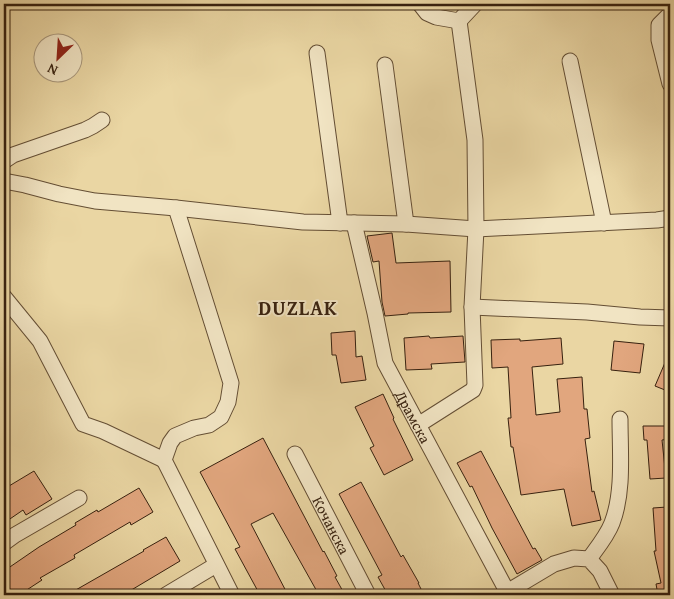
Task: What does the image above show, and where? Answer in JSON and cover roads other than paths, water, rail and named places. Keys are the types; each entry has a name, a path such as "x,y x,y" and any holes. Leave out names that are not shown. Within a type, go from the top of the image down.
{"street":[{"path":"420,4 427,13 436,17 459,21"},
{"path":"459,21 474,4"},
{"path":"670,14 659,25 659,40 670,84"},
{"path":"418,425 473,390 475,385 472,307 476,229 475,140 459,21"},
{"name":"Драмска","path":"317,53 347,223 375,314 384,363 508,594"},
{"path":"570,61 604,223"},
{"path":"385,64 406,224"},
{"path":"4,161 13,155 85,130 102,120"},
{"path":"4,181 25,184 95,201 303,222 406,224 476,229 670,218"},
{"path":"164,460 170,443 175,436 194,428 210,425 221,417 228,402 231,383 176,208"},
{"path":"4,297 40,342 84,424 104,430 164,460 232,595"},
{"path":"472,307 670,318"},
{"path":"589,559 608,532 617,508 620,482 620,419"},
{"name":"Кочанска","path":"295,454 368,595"},
{"path":"4,543 79,498"},
{"path":"508,594 554,564 574,558 589,559 600,570 612,595"},
{"path":"166,595 216,565"}],"district":[{"name":"DUZLAK","path":"298,307"}]}
